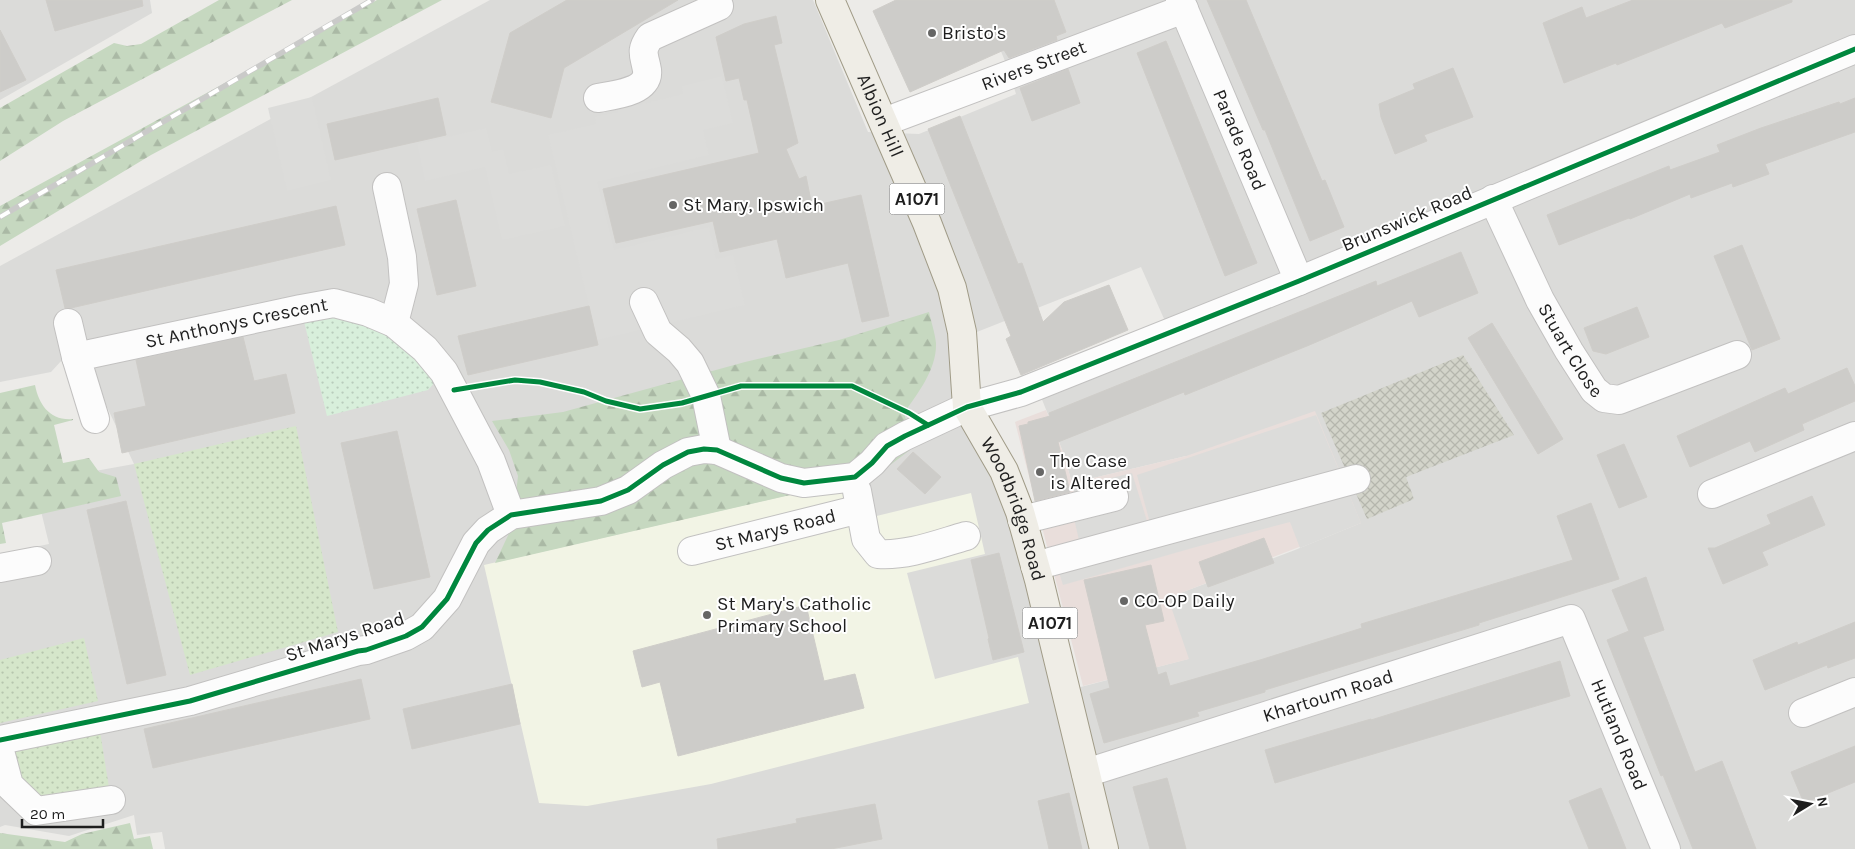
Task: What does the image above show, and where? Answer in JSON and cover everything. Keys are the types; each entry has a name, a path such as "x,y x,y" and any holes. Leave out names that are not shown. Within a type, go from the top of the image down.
{"main road":[{"name":"Albion Hill","path":"830,0 927,223 952,288 962,332 967,408"},
{"name":"Woodbridge Road","path":"967,408 1004,470 1022,520 1104,849"}],"street":[{"name":"Rivers Street","path":"884,122 1182,5"},
{"name":"Parade Road","path":"1182,5 1299,281"},
{"path":"598,98 633,90 643,84 647,72 643,55 644,45 650,37 719,6"},
{"name":"Brunswick Road","path":"967,408 1030,388 1299,281 1855,49"},
{"path":"386,187 402,257 404,284 394,323"},
{"name":"Stuart Close","path":"1493,199 1540,300 1568,351 1594,390 1604,398 1619,400 1737,355"},
{"path":"644,302 658,332 679,350 690,363 706,396 717,450"},
{"name":"St Anthonys Crescent","path":"76,357 301,308 334,303 368,312 394,323 425,349 444,372 491,461 511,515"},
{"path":"68,324 76,357 96,419"},
{"path":"855,477 888,446 905,436 967,408"},
{"path":"1712,494 1855,436"},
{"name":"St Marys Road","path":"0,740 190,701 366,650 406,636 422,627 447,599 476,543 488,530 511,515 601,501 628,490 663,464 688,452 704,448 717,450 781,478 804,483 855,477 866,539 878,554 892,555 966,536"},
{"path":"1035,566 1356,479"},
{"path":"1022,520 1114,498"},
{"name":"St Marys Road","path":"692,551 860,509"},
{"path":"0,568 37,560"},
{"name":"Khartoum Road","path":"1086,773 1571,620"},
{"name":"Hutland Road","path":"1571,620 1666,849"},
{"path":"1803,713 1855,692"},
{"path":"0,751 10,785 36,811 111,800"}],"shaded area":[{"path":"0,0 150,0 152,13 0,100"},
{"path":"490,0 813,0 868,132 919,134 1016,94 1007,66 980,0 1855,0 1855,849 165,849 162,832 137,835 134,815 69,836 5,825 0,827 0,554 49,544 34,482 134,464 106,405 74,347 51,372 0,382 0,266","holes":["1141,267 1173,339 1039,392 1063,452 1072,483 1186,456 1361,523 1167,598 1188,659 1054,694 1015,525 954,341"]},
{"path":"722,76 733,123 703,130 709,155 597,182 614,250 709,227 716,259 733,255 745,305 597,340 548,135 596,124 595,117 683,94 682,86"},
{"path":"312,97 331,180 287,191 268,108"},
{"path":"486,128 492,152 503,149 509,174 551,165 565,226 502,240 485,167 425,181 417,144"},
{"path":"1463,355 1514,435 1406,477 1414,499 1367,519 1321,413"},
{"path":"1046,410 1063,452 1072,483 1186,456 1315,411 1361,523 1168,598 1189,659 1083,686 1015,422"},
{"path":"1316,415 1361,523 1300,548 1290,522 1063,585 1052,550 1150,523 1137,475"},
{"path":"1132,473 1147,521 1079,540 1072,510 1074,487"},
{"name":"St Mary's Catholic Primary School","path":"802,492 849,492 856,521 971,493 985,554 907,573 935,679 1018,657 1029,703 711,784 587,806 539,803 484,565"}],"green space":[{"path":"219,0 292,0 63,121 0,161 0,108 114,43 127,46 141,44"},
{"path":"377,0 442,0 151,155 0,246 0,206"},
{"path":"351,306 444,372 428,390 327,416 301,309"},
{"path":"929,312 936,343 933,362 926,380 904,413 914,447 877,475 495,563 512,527 518,476 509,450 492,421 563,412 745,362 839,340"},
{"path":"35,385 39,399 47,410 58,417 73,419 54,425 63,463 89,458 99,472 116,477 121,496 2,523 6,543 0,544 0,393"},
{"path":"296,426 338,632 190,675 134,464"},
{"path":"84,638 98,701 0,723 0,660"},
{"path":"98,719 111,800 36,811 0,751"},
{"path":"130,823 134,839 150,836 153,849 0,849 0,833 65,842 82,834"}],"building":[{"path":"46,0 142,0 143,6 55,31"},
{"path":"567,0 678,0 564,68 551,118 491,102 510,33"},
{"name":"Bristo's","path":"896,0 1054,0 1066,32 1056,36 1057,40 1009,58 1004,50 910,92 873,11"},
{"path":"1207,0 1246,0 1322,181 1325,180 1344,227 1310,241 1265,130 1263,130"},
{"path":"1633,0 1792,0 1792,2 1725,28 1722,23 1617,65 1616,63 1564,83 1543,23 1582,7 1586,18"},
{"path":"776,16 782,43 774,45 798,143 786,149 799,179 806,176 812,206 861,195 889,316 862,322 848,263 786,278 777,239 720,252 713,221 616,243 603,189 759,153 747,100 744,100 739,78 726,81 716,37 744,24"},
{"path":"0,30 26,80 0,92"},
{"path":"1166,41 1257,263 1225,276 1137,53"},
{"path":"1453,68 1473,117 1424,135 1427,141 1395,154 1381,117 1379,104 1415,89 1413,84"},
{"path":"1068,69 1080,103 1032,121 1020,88"},
{"path":"438,98 446,135 335,160 327,124"},
{"path":"1855,98 1855,132 1765,164 1769,174 1733,187 1732,183 1691,198 1690,194 1630,219 1559,245 1547,215 1669,166 1670,170 1720,152 1717,145 1761,128"},
{"path":"960,116 1018,264 1022,263 1043,322 1064,302 1109,285 1128,330 1021,375 1006,339 1011,336 928,129"},
{"path":"456,200 476,286 437,295 417,209"},
{"path":"336,206 345,245 65,308 56,270"},
{"path":"1742,245 1780,339 1752,350 1714,256"},
{"path":"1461,252 1478,293 1419,317 1412,301 1185,395 1184,392 1058,442 1070,492 1035,501 1019,426 1050,416 1049,413 1376,281 1377,286"},
{"path":"589,306 598,345 468,375 458,336"},
{"path":"1637,307 1649,337 1606,354 1593,351 1584,328"},
{"path":"1492,323 1563,439 1538,454 1468,338"},
{"path":"243,337 254,381 286,374 295,413 122,453 114,413 146,406 136,360"},
{"path":"1847,368 1855,386 1855,401 1802,424 1804,430 1755,452 1750,441 1690,467 1677,436 1785,388 1788,394"},
{"path":"397,431 430,577 374,589 341,443"},
{"path":"1624,444 1647,497 1619,508 1597,455"},
{"path":"913,452 941,477 925,494 897,469"},
{"path":"1812,496 1825,525 1762,552 1768,565 1723,584 1708,548 1715,548 1771,524 1767,515"},
{"path":"126,501 166,675 127,684 87,510"},
{"path":"1591,503 1619,579 1479,623 1479,625 1197,712 1199,716 1104,743 1090,694 1110,688 1084,580 1151,565 1164,621 1145,625 1158,675 1166,672 1170,686 1362,628 1361,624 1573,560 1557,516"},
{"path":"1264,538 1274,563 1208,587 1199,562"},
{"path":"999,553 1024,652 993,660 971,560"},
{"path":"1646,577 1664,630 1643,637 1695,772 1722,761 1756,849 1693,849 1663,775 1661,776 1607,640 1629,631 1612,590"},
{"path":"806,605 824,681 855,674 864,708 678,756 660,682 642,687 633,651"},
{"path":"1855,622 1855,658 1828,668 1827,665 1765,690 1753,660 1797,642 1798,645"},
{"path":"1560,661 1570,696 1275,783 1265,750 1371,720"},
{"path":"361,679 370,719 153,768 144,729"},
{"path":"512,684 520,724 412,749 403,709"},
{"path":"1855,746 1855,782 1804,803 1791,772"},
{"path":"1167,778 1186,849 1150,849 1133,787"},
{"path":"1601,788 1626,849 1589,849 1569,801"},
{"path":"1069,793 1082,849 1049,849 1038,801"},
{"path":"875,804 882,839 831,849 718,849 717,839 797,823 796,819"}],"railway":[{"path":"0,217 372,0"}],"cycle path":[{"path":"0,740 190,701 366,650 406,636 422,627 447,599 476,543 488,530 511,515 601,501 628,490 663,465 688,452 704,449 717,450 781,478 804,483 855,477 872,463 887,446 967,407 1021,392 1299,281 1855,49"},
{"path":"454,390 515,380 540,382 584,392 606,401 640,409 682,403 741,386 852,386 909,413 928,425"}],"place":[{"name":"Bristo's","path":"932,33"},
{"name":"St Mary, Ipswich","path":"673,205"},
{"name":"The Case is Altered","path":"1040,472"},
{"name":"CO-OP Daily","path":"1124,601"},
{"name":"St Mary's Catholic Primary School","path":"707,615"}]}
